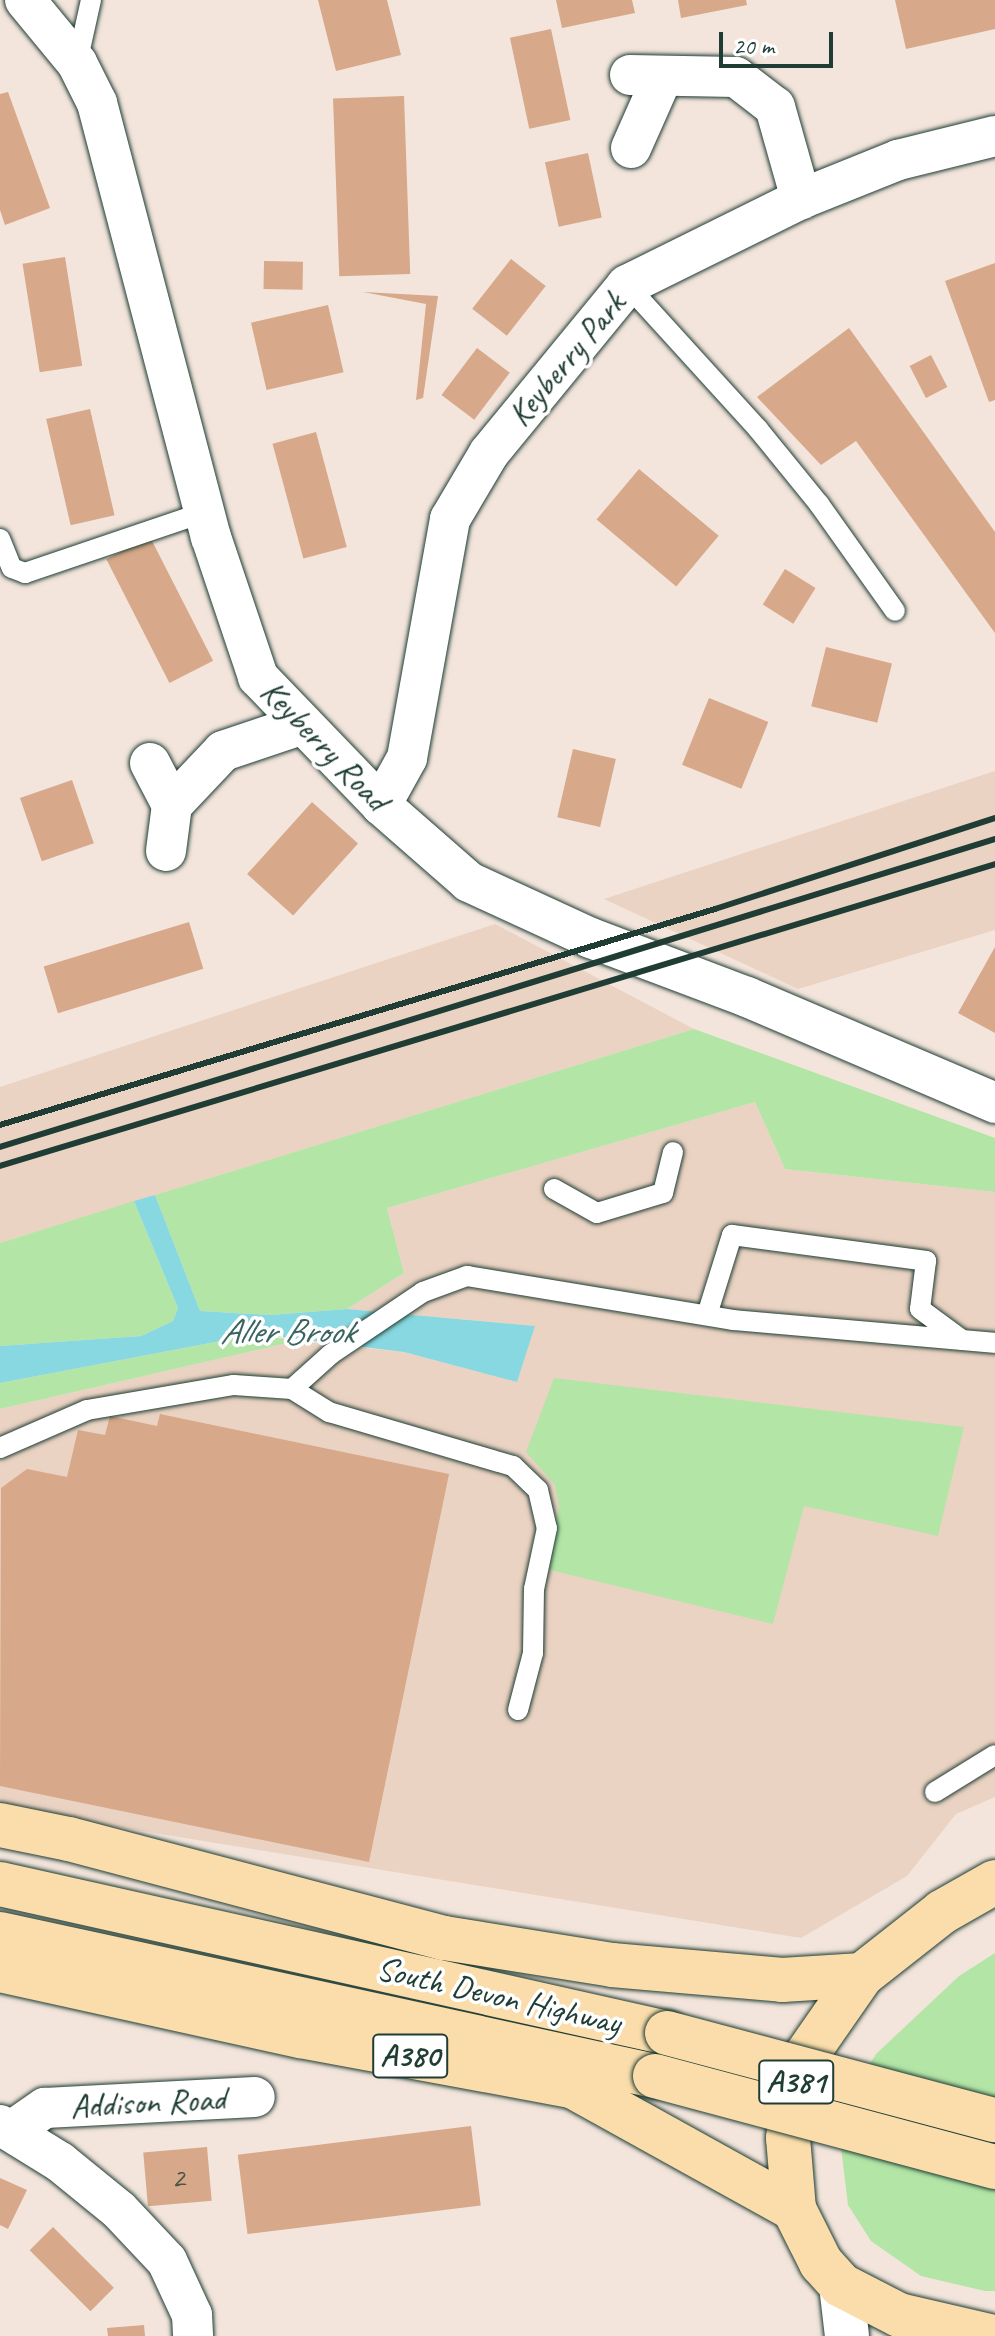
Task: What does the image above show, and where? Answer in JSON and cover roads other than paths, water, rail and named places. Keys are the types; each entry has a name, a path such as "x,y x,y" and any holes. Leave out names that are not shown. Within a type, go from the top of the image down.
{"main road":[{"path":"0,1825 69,1839 444,1938 612,1965 782,1980 862,1975"},
{"name":"A381","path":"989,2336 899,2315 841,2285 821,2263 794,2209 788,2138 798,2067 862,1975 942,1912 995,1882"},
{"name":"South Devon Highway","path":"0,1884 667,2033 995,2120"},
{"name":"South Devon Highway","path":"0,1934 655,2076 995,2167"},
{"name":"A380","path":"0,1970 301,2036 572,2086 794,2209"}],"street":[{"name":"Keyberry Road","path":"25,0 77,63 97,103 119,172 205,512 258,677 381,805 469,882 591,938 747,997 995,1103"},
{"path":"631,148 646,77 736,77 775,107 801,199"},
{"name":"Keyberry Park","path":"381,805 407,758 450,519 489,453 627,285 801,199 898,160 995,136"},
{"path":"172,805 223,751 303,724"},
{"path":"150,763 172,805 166,851"},
{"name":"Addison Road","path":"6,2128 45,2108 255,2097"},
{"path":"6,2128 119,2210 167,2261 192,2315 193,2336"},
{"path":"841,2285 847,2336"}],"lane":[{"path":"77,63 91,0"},
{"path":"627,285 784,461 895,611"},
{"path":"0,539 12,568 25,573 205,512"},
{"path":"554,1189 597,1213 663,1193 673,1152"},
{"path":"707,1315 732,1235 926,1261 920,1309 964,1341"},
{"path":"292,1389 331,1354 423,1292 467,1276 707,1315 995,1343"},
{"path":"0,1448 87,1410 234,1385 292,1389 329,1412 513,1466 538,1490 547,1528 534,1589 533,1653 518,1710"},
{"path":"935,1792 995,1755"}],"water":[{"name":"Aller Brook","path":"155,1195 200,1311 271,1315 347,1309 535,1326 517,1382 404,1352 257,1334 0,1383 0,1346 141,1336 173,1321 178,1308 134,1201"}],"railway":[{"path":"0,1125 715,909 995,818"},
{"path":"0,1147 995,839"},
{"path":"0,1166 995,864"}]}
